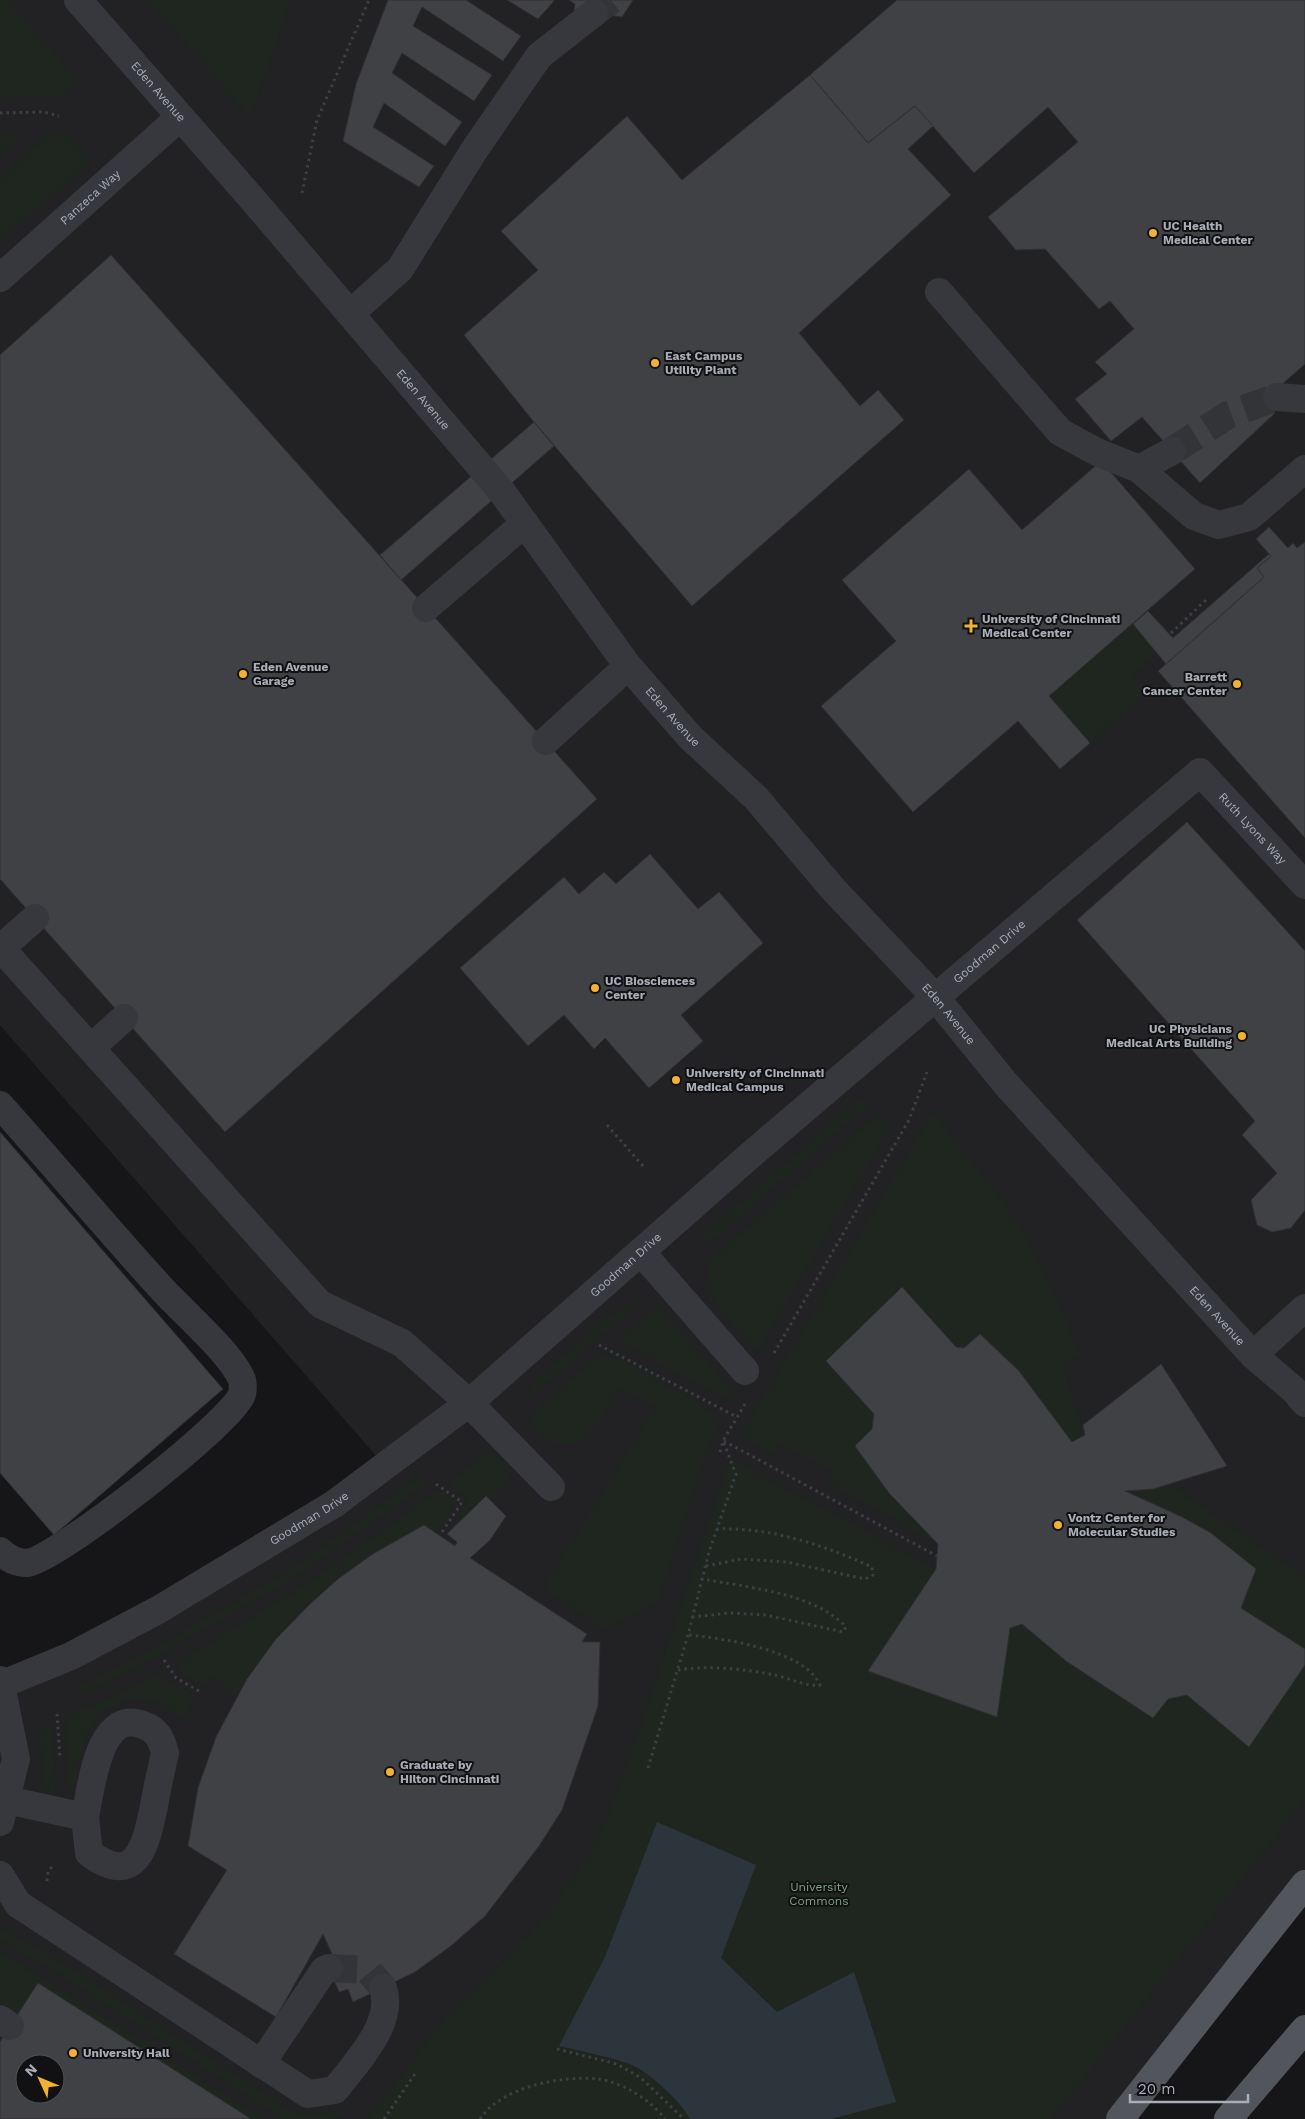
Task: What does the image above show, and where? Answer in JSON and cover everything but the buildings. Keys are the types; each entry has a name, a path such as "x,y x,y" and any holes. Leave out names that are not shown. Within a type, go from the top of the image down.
{"main road":[{"path":"1120,2119 1305,1884"},
{"path":"1228,2119 1305,2029"}],"street":[{"name":"Eden Avenue","path":"78,0 481,467 525,523 628,666 690,737 756,798 833,889 936,998 1005,1083 1253,1355 1294,1390 1305,1402"},
{"path":"350,314 400,269 475,149 538,56 594,12"},
{"name":"Panzeca Way","path":"0,278 180,117"},
{"path":"939,292 1060,432 1096,452 1139,469 1194,516 1219,525 1249,517 1305,469"},
{"path":"1277,397 1305,399"},
{"path":"1139,469 1172,451"},
{"path":"426,608 525,523"},
{"path":"546,741 628,666"},
{"name":"Goodman Drive","path":"1,1683 71,1656 158,1610 334,1504 469,1403 754,1152 1200,772"},
{"name":"Ruth Lyons Way","path":"1200,772 1305,885"},
{"path":"35,918 0,947 320,1304 402,1343 469,1403 551,1487"},
{"path":"91,1048 124,1018"},
{"path":"0,1105 162,1289 225,1355 242,1380 242,1395 227,1414 120,1506 61,1547 27,1563 9,1560 0,1551"},
{"path":"641,1252 745,1372"},
{"path":"1253,1355 1305,1308"},
{"path":"1,1683 16,1759 4,1811 85,1817"},
{"path":"127,1723 139,1723 153,1729 161,1738 165,1753 146,1844 137,1858 127,1865 116,1866 101,1862 89,1853 85,1817 99,1751 104,1740 116,1728 127,1723"},
{"path":"0,1875 18,1904 308,2094 335,2090 372,2044 387,2001 383,1988"},
{"path":"261,2064 324,1970 330,1968"}],"path":[{"path":"302,193 317,120 369,0"},
{"path":"0,113 44,112 59,116"},
{"path":"1171,633 1206,600"},
{"path":"771,1358 909,1120 927,1072"},
{"path":"607,1125 643,1166"},
{"path":"599,1345 737,1418"},
{"path":"720,1452 723,1441 747,1400"},
{"path":"648,1768 688,1635 702,1578 736,1474 723,1441"},
{"path":"723,1441 937,1556"},
{"path":"436,1484 462,1502 440,1535"},
{"path":"706,1566 741,1559 787,1562 865,1579 873,1575 872,1567 856,1560 779,1534 739,1528 717,1529"},
{"path":"692,1617 730,1613 766,1615 843,1632 846,1627 837,1617 814,1605 780,1594 702,1578"},
{"path":"678,1670 693,1667 744,1670 793,1679 812,1686 820,1684 816,1676 792,1659 742,1644 688,1635"},
{"path":"164,1660 176,1678 199,1691"},
{"path":"57,1714 61,1763"},
{"path":"557,2049 616,2064 641,2078 684,2119"},
{"path":"384,2119 417,2071"},
{"path":"480,2119 484,2113 513,2092 548,2081 598,2079 626,2089 656,2106 666,2119"}],"shaded area":[{"name":"University of Cincinnati Medical Campus","path":"0,0 1305,0 1305,1884 1120,2119 0,2119 0,1680 2,1684 385,1466 0,1025"},
{"path":"657,1822 756,1865 721,1958 777,2012 854,1972 896,2102 831,2119 690,2119 671,2095 635,2066 559,2046 605,1957"}],"green space":[{"path":"0,0 8,0 79,82 59,97 0,98"},
{"path":"148,0 291,0 250,117"},
{"path":"0,135 23,135 0,155"},
{"path":"48,135 66,135 90,162 0,241 0,180"},
{"path":"1133,624 1158,652 1132,675 1147,693 1090,743 1049,696"},
{"path":"863,1097 869,1104 713,1240 701,1246 705,1234"},
{"path":"933,1112 1012,1215 1034,1251 1082,1356 1062,1365 1085,1435 1072,1442 1019,1371 980,1335 964,1348 956,1347 902,1287 826,1361 874,1414 872,1429 855,1446 938,1544 827,1482 833,1470 779,1443 772,1454 741,1435"},
{"path":"879,1114 890,1127 757,1352 730,1323 716,1302 709,1277 708,1262"},
{"path":"636,1301 641,1302 524,1402 535,1381 622,1306"},
{"path":"658,1306 733,1391 728,1400 618,1341"},
{"path":"599,1355 624,1360 700,1405 720,1422 708,1445 657,1603 604,1630 544,1587 656,1408 619,1387 607,1410 592,1430 581,1443 572,1444 549,1441 537,1432 528,1418"},
{"path":"488,1451 504,1463 509,1480 490,1500 486,1496 447,1534 469,1500 448,1485"},
{"name":"University Commons","path":"730,1459 936,1569 869,1671 996,1717 1010,1628 1022,1624 1066,1661 1153,1718 1168,1699 1187,1695 1249,1747 1305,1665 1305,1800 1051,2119 368,2119 445,2019 515,1950 552,1908 582,1865 608,1817 628,1763"},
{"path":"421,1476 427,1483 297,1576 161,1654 85,1694 81,1686 157,1647 293,1568"},
{"path":"1168,1484 1305,1577 1305,1649 1241,1608 1256,1569 1211,1533 1182,1517 1125,1491"},
{"path":"440,1490 456,1503 441,1529 424,1542 349,1573 323,1591 281,1633 256,1666 236,1698 213,1677 204,1686 183,1674 176,1664 315,1579"},
{"path":"161,1673 169,1683 195,1695 182,1719 163,1705 145,1700 125,1700 97,1717 87,1731 74,1786 68,1790 65,1718"},
{"path":"52,1725 56,1795 46,1789 43,1782 40,1730"},
{"path":"0,1928 61,1962 289,2110 311,2115 349,2109 336,2119 283,2119 55,1971 0,1940"},
{"path":"0,1951 262,2119 250,2119 233,2108 18,2014 0,2003"}],"tunnel":[{"path":"594,13 611,0"},
{"path":"1172,451 1228,415 1277,397"},
{"path":"329,1968 368,1970 383,1988"}],"place":[{"name":"UC Health Medical Center","path":"1153,233"},
{"name":"East Campus Utility Plant","path":"655,363"},
{"name":"University of Cincinnati Medical Center","path":"971,626"},
{"name":"Eden Avenue Garage","path":"243,674"},
{"name":"Barrett Cancer Center","path":"1237,684"},
{"name":"UC Biosciences Center","path":"595,988"},
{"name":"UC Physicians Medical Arts Building","path":"1242,1036"},
{"name":"University of Cincinnati Medical Campus","path":"676,1080"},
{"name":"Vontz Center for Molecular Studies","path":"1058,1525"},
{"name":"Graduate by Hilton Cincinnati","path":"390,1772"},
{"name":"University Hall","path":"73,2053"}]}
